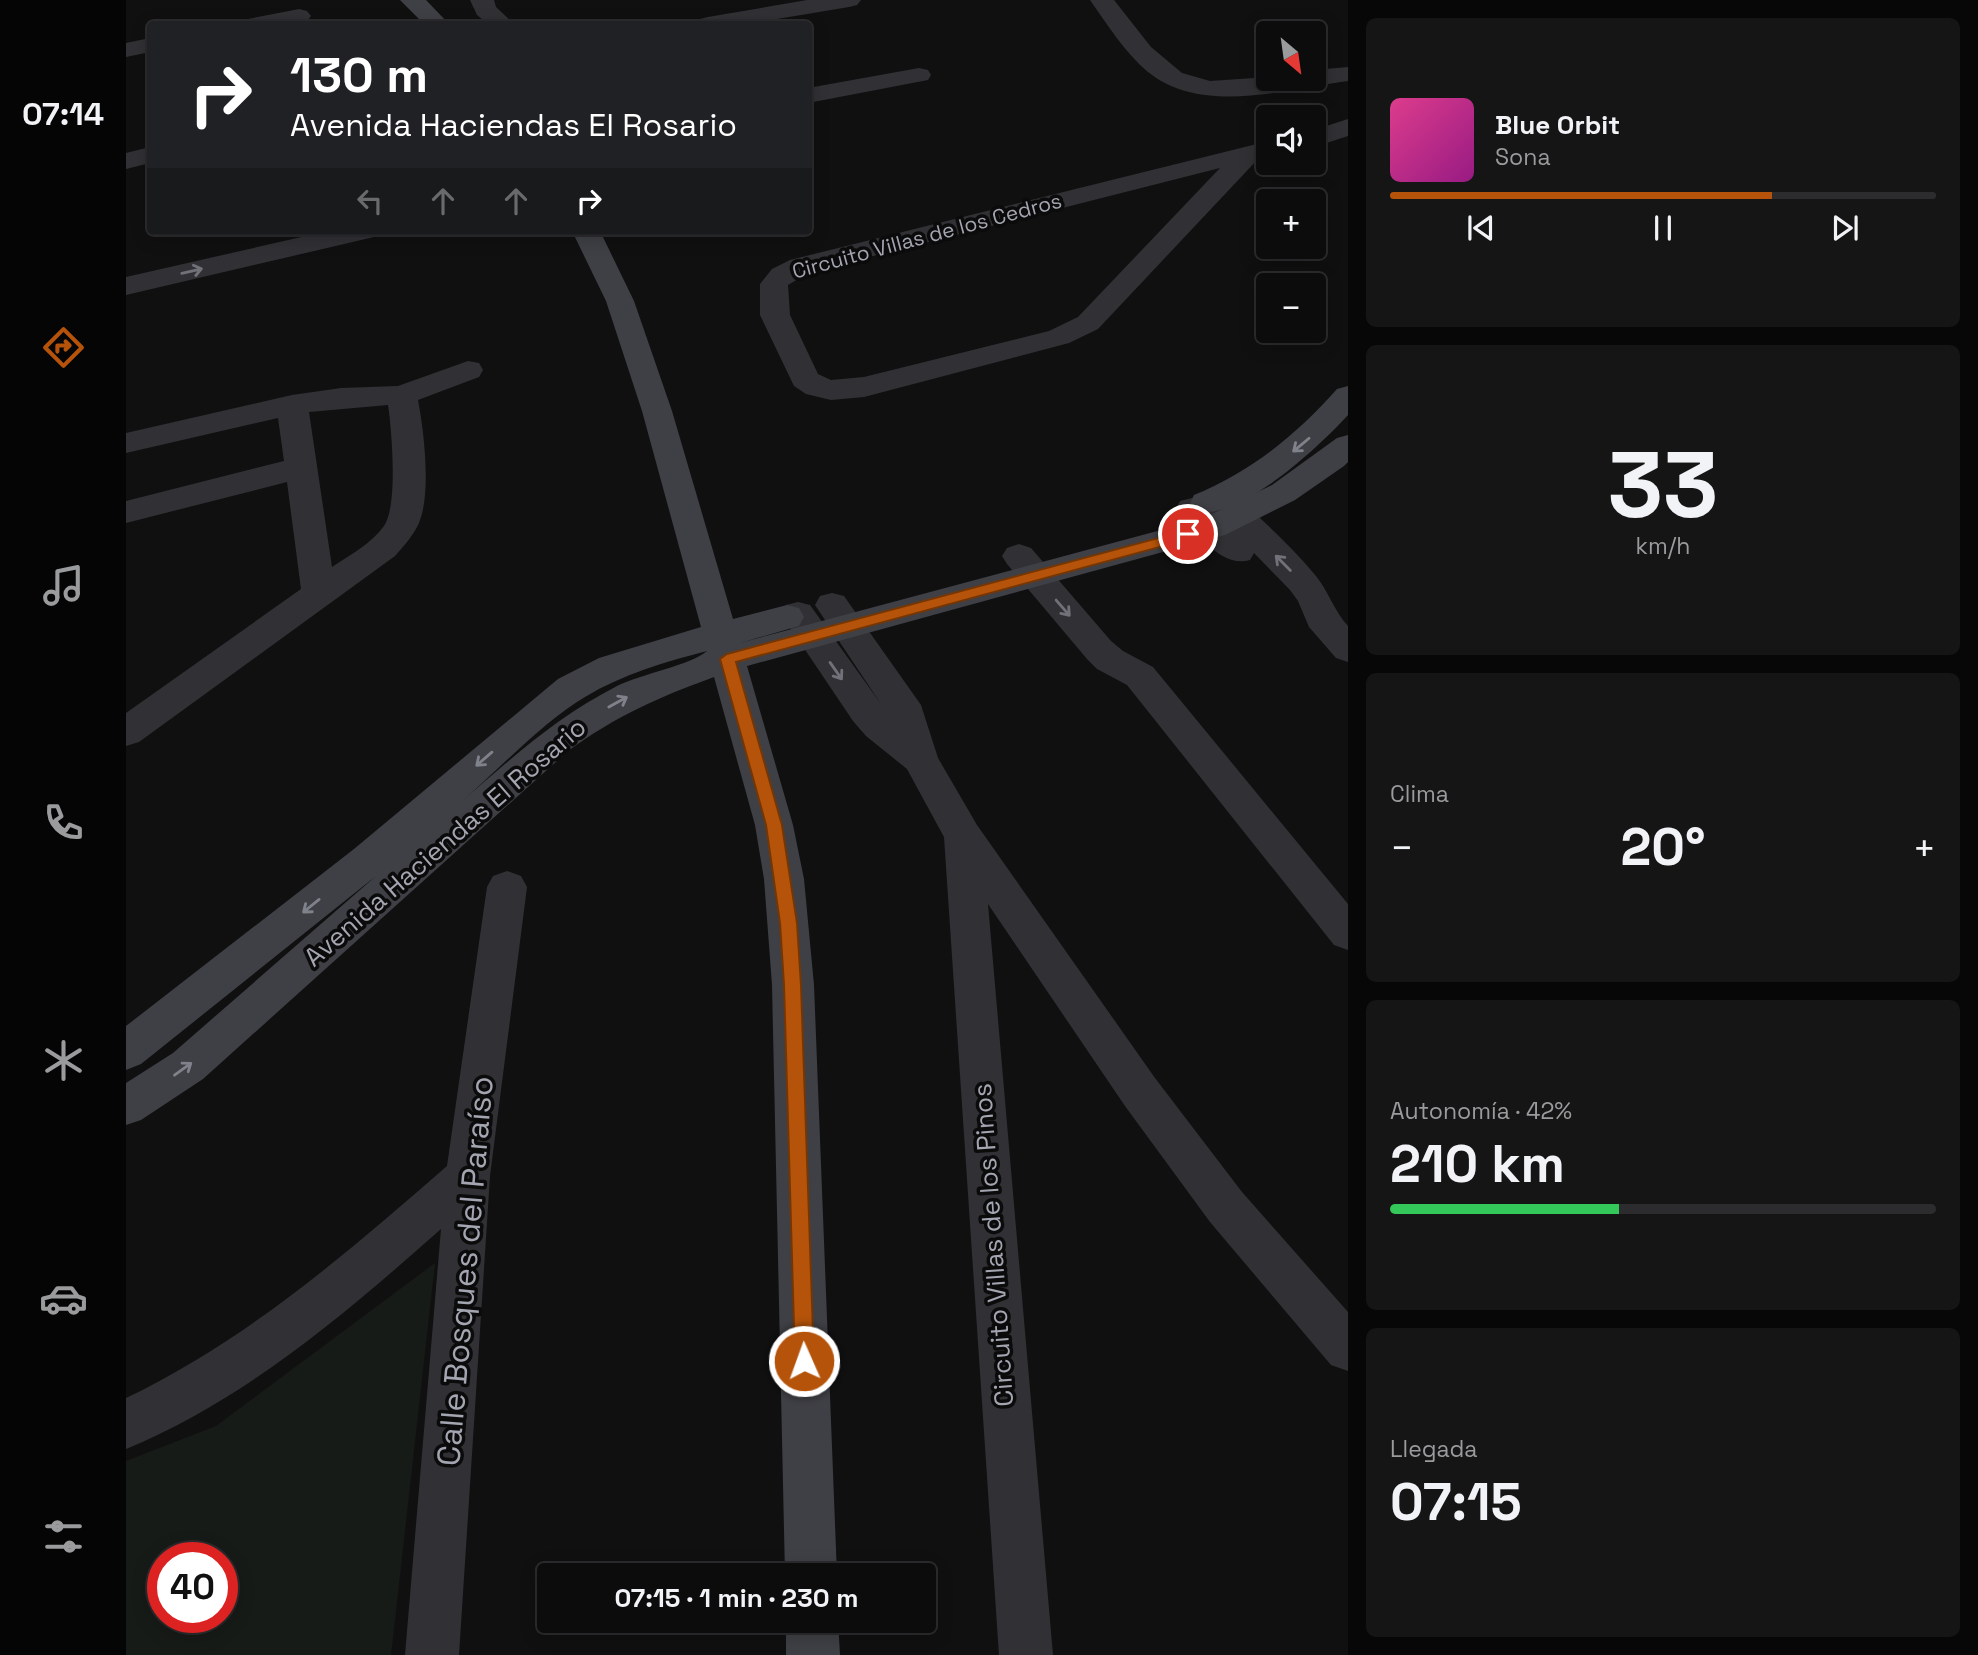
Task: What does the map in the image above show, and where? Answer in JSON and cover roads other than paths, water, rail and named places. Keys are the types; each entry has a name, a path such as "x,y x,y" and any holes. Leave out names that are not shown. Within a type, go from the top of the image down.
{"street":[{"path":"482,0 485,10 498,21"},
{"path":"726,21 849,0"},
{"path":"1102,0 1155,65 1187,85 1217,89 1256,85"},
{"path":"419,2 434,21"},
{"path":"268,21 297,14"},
{"path":"126,50 147,46"},
{"path":"1326,77 1348,74"},
{"path":"812,95 919,75"},
{"name":"Circuito Villas de los Cedros","path":"1259,151 1100,312 1088,323 1059,337 864,387 831,390 817,387 805,379 775,314 774,284 782,275 800,265 1259,151"},
{"path":"126,161 147,156"},
{"path":"126,286 347,235"},
{"path":"588,235 620,301 657,411 774,825 789,923 793,985 811,1563"},
{"path":"126,443 292,405 341,398 402,396 468,370"},
{"path":"126,732 383,548 403,522 406,507 407,430 402,396"},
{"name":"Avenida Haciendas El Rosario","path":"1216,513 1316,432 1348,396"},
{"path":"292,405 299,468 320,593"},
{"name":"Avenida Haciendas El Rosario","path":"126,1051 368,860 534,738 586,719 723,646 1041,563 1216,513 1301,484 1348,445"},
{"path":"126,512 299,468"},
{"path":"1216,513 1294,604 1321,618 1348,649"},
{"path":"1041,563 1099,650 1110,660 1140,676 1341,916"},
{"name":"Circuito Villas de los Pinos","path":"822,621 879,726 920,759 963,836 1179,1144 1226,1207 1348,1348"},
{"name":"Avenida Haciendas El Rosario","path":"126,1106 188,1066 534,738"},
{"name":"Circuito Villas de los Pinos","path":"963,836 994,1276 1026,1655"},
{"name":"Calle Bosques del Paraíso","path":"432,1655 468,1176 507,887"},
{"path":"126,1424 222,1374 322,1303 468,1176"},
{"path":"812,1633 813,1655"}]}
